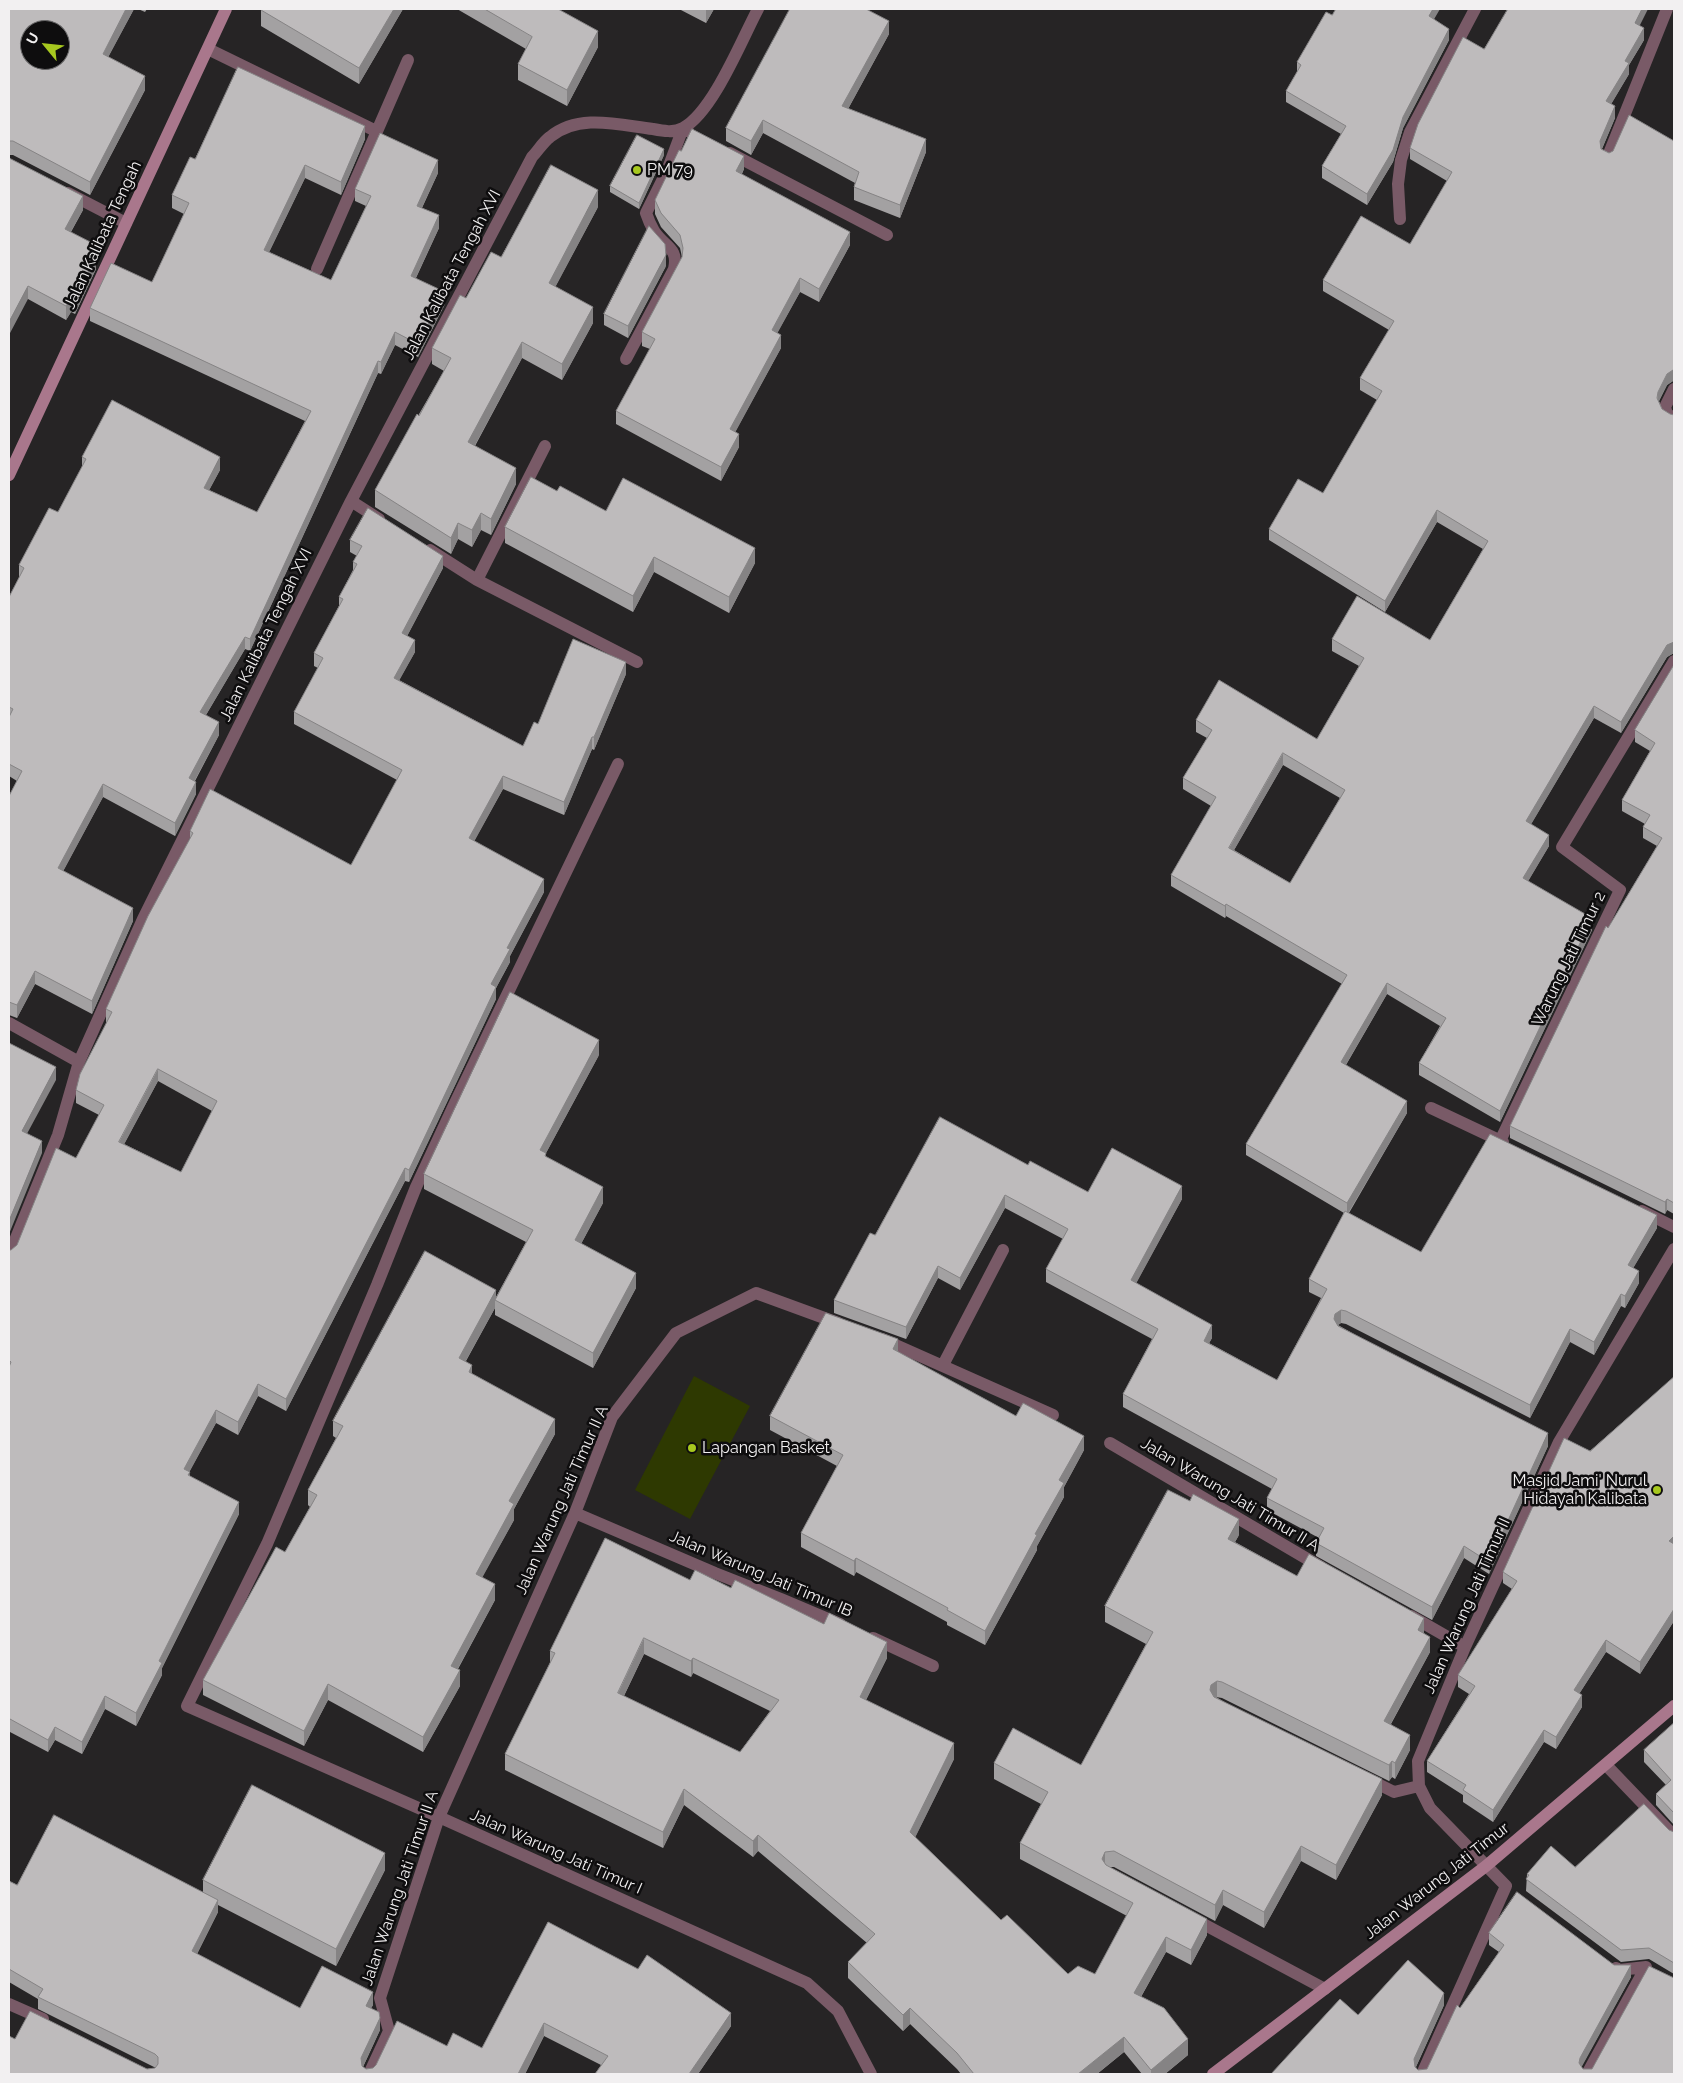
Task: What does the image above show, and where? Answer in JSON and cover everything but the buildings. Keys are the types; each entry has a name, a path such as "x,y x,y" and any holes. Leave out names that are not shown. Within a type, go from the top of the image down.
{"main road":[{"name":"Jalan Kalibata Tengah","path":"9,475 226,9"},
{"name":"Jalan Warung Jati Timur","path":"1213,2074 1486,1866 1674,1706"}],"street":[{"path":"626,359 674,269 676,260 674,251 655,233 646,213 667,172 683,128 698,115 712,97 758,9"},
{"path":"1400,218 1398,184 1401,160 1410,132 1475,9"},
{"path":"1608,156 1667,9"},
{"path":"208,49 376,131"},
{"path":"317,269 408,60"},
{"name":"Jalan Kalibata Tengah XVI","path":"9,1255 58,1134 79,1062 143,919 351,501 532,157 549,137 566,126 590,122 668,131 683,128"},
{"path":"683,128 700,137"},
{"path":"717,146 887,235"},
{"path":"61,189 126,223"},
{"path":"1674,389 1665,407 1667,414 1674,418"},
{"path":"477,580 545,446"},
{"path":"351,501 393,527"},
{"path":"418,543 477,580 637,662"},
{"name":"Warung Jati Timur 2","path":"1500,1140 1620,890 1562,847 1674,661"},
{"name":"Jalan Warung Jati Timur I","path":"618,764 416,1187 377,1285 267,1544 187,1706 439,1817 806,1983 838,2011 871,2074"},
{"path":"9,1023 79,1062"},
{"path":"1431,1108 1517,1149"},
{"path":"1631,1205 1674,1227"},
{"name":"Jalan Warung Jati Timur II","path":"1422,2074 1510,1889 1430,1808 1418,1786 1418,1761 1555,1439 1674,1249"},
{"path":"943,1365 1003,1250"},
{"name":"Jalan Warung Jati Timur II A","path":"369,2074 389,2031 380,1998 439,1817 575,1513 612,1417 676,1333 756,1293 847,1326"},
{"path":"874,1336 1053,1415"},
{"name":"Jalan Warung Jati Timur II A","path":"1110,1443 1334,1575"},
{"name":"Jalan Warung Jati Timur IB","path":"575,1513 715,1574 859,1632 933,1666"},
{"path":"1403,1612 1465,1647"},
{"path":"1606,1765 1674,1836"},
{"path":"1359,1775 1394,1792 1418,1786"},
{"path":"1179,1911 1325,1989"},
{"path":"1604,1959 1619,1970 1646,1967 1660,1975"},
{"path":"1587,2074 1646,1967"},
{"path":"9,2004 55,2026"}],"green space":[{"name":"Lapangan Basket","path":"694,1376 750,1406 690,1519 635,1490"}],"place":[{"name":"PM 79","path":"637,170"},
{"name":"Lapangan Basket","path":"692,1448"},
{"name":"Masjid Jami' Nurul Hidayah Kalibata","path":"1657,1490"}]}
